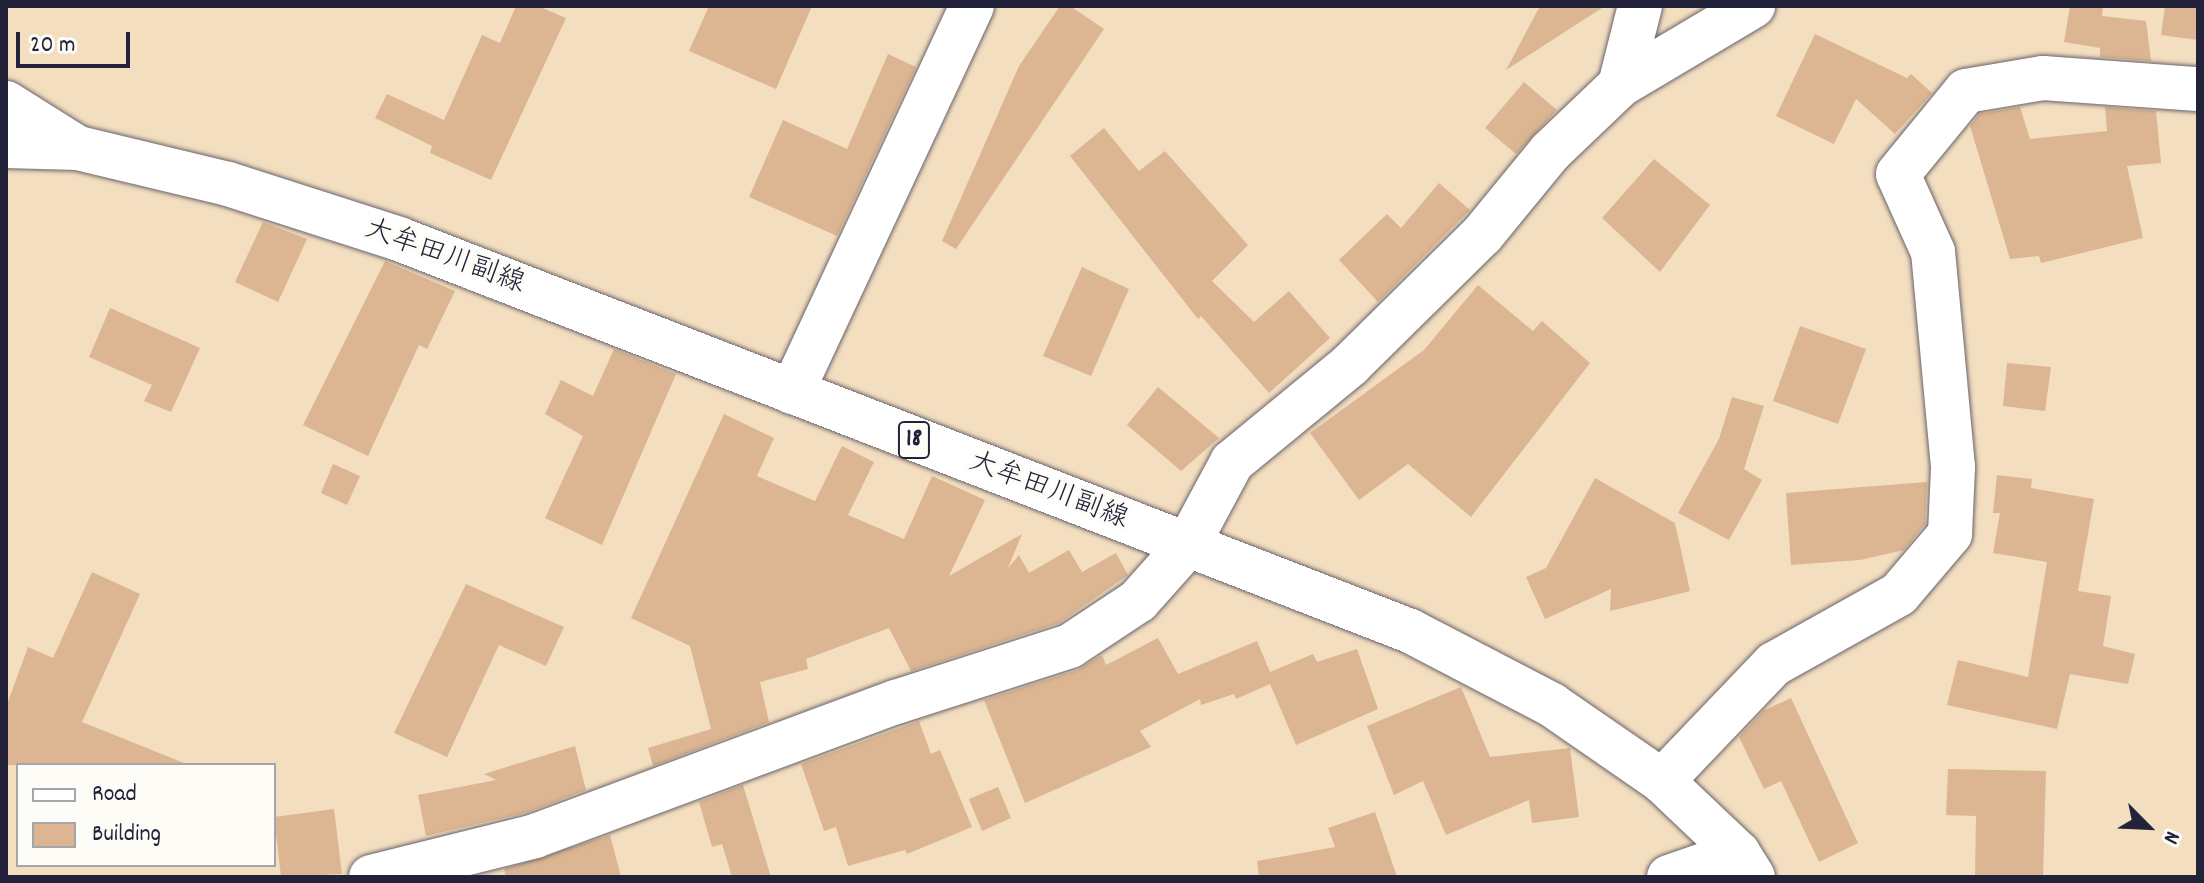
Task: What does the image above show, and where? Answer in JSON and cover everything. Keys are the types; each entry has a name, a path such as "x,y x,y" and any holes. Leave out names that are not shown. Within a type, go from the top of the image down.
{"street":[{"path":"792,392 972,6"},
{"path":"1620,85 1640,6"},
{"path":"371,877 535,836 896,702 1070,646 1138,601 1187,546 1232,462 1350,365 1482,235 1550,152 1620,85 1753,6"},
{"path":"1662,781 1774,664 1899,594 1950,534 1953,467 1933,252 1898,174 1966,91 2043,78 2198,89"},
{"path":"6,103 78,148"},
{"name":"大牟田川副線","path":"6,146 78,148 228,184 399,239 1410,631 1552,705 1662,781 1746,865"},
{"path":"1669,877 1746,865"}],"building":[{"path":"516,6 538,6 566,18 491,180 430,153 432,146 375,118 387,94 444,120 482,35 500,43"},
{"path":"709,6 812,6 776,89 689,51"},
{"path":"1060,6 1070,6 1104,29 956,249 942,241 1019,66"},
{"path":"1540,6 1605,6 1506,70"},
{"path":"2070,6 2103,6 2102,16 2146,21 2151,61 2100,57 2100,48 2064,42"},
{"path":"2165,6 2198,6 2198,40 2161,35"},
{"path":"1815,34 1907,78 1911,74 1932,93 1895,134 1856,99 1834,144 1776,116"},
{"path":"888,54 916,67 837,236 749,197 783,120 847,149"},
{"path":"1524,82 1557,110 1516,154 1485,128"},
{"path":"2020,107 2030,139 2107,131 2105,107 2156,111 2161,163 2127,166 2143,238 2041,263 2039,256 2010,259 1970,126 1979,114"},
{"path":"1104,128 1139,171 1165,151 1248,245 1212,281 1254,322 1289,291 1330,338 1269,393 1201,316 1198,319 1070,156"},
{"path":"1654,159 1710,205 1660,272 1602,218"},
{"path":"1439,183 1470,210 1378,302 1339,260 1387,214 1401,228"},
{"path":"263,222 307,239 278,302 235,282"},
{"path":"385,261 455,291 427,349 419,345 368,456 303,425"},
{"path":"1082,267 1129,289 1091,376 1043,356"},
{"path":"1478,285 1533,331 1542,321 1590,363 1471,517 1408,464 1359,500 1310,433 1424,350"},
{"path":"110,308 200,348 171,412 144,401 152,385 89,357"},
{"path":"1800,326 1866,349 1838,424 1773,401"},
{"path":"614,349 676,374 602,545 545,518 583,436 545,414 561,380 593,396"},
{"path":"2007,363 2051,367 2045,411 2003,406"},
{"path":"1158,387 1219,438 1181,471 1127,425"},
{"path":"1732,397 1764,406 1744,469 1762,480 1729,540 1678,513 1719,439"},
{"path":"724,414 774,438 757,476 815,501 842,446 874,462 848,515 904,539 932,476 985,500 949,576 1022,534 1008,568 1019,555 1029,573 1069,550 1082,572 1116,553 1128,575 1059,623 911,671 889,628 806,659 808,669 760,682 769,722 653,766 648,748 711,729 690,646 631,618"},
{"path":"333,464 360,476 347,505 321,493"},
{"path":"1997,475 2032,479 2031,488 2094,499 2078,591 2111,596 2103,646 2135,654 2128,684 2070,674 2057,729 1947,705 1958,660 2028,677 2047,562 1993,553 2000,513 1993,513"},
{"path":"1595,478 1675,523 1690,591 1610,611 1611,589 1545,619 1526,577 1546,568"},
{"path":"1927,482 1925,524 1904,550 1860,560 1791,565 1786,493"},
{"path":"92,572 140,594 82,722 184,763 6,765 6,707 28,647 53,658"},
{"path":"466,584 564,627 546,666 499,645 447,757 394,733"},
{"path":"1158,638 1178,674 1257,641 1270,672 1313,654 1317,662 1357,649 1378,709 1296,745 1270,684 1236,699 1234,694 1201,705 1200,699 1140,731 1151,747 1025,803 984,700 1078,670 1102,655 1106,665"},
{"path":"1461,687 1490,757 1570,748 1579,817 1532,823 1529,800 1446,835 1423,781 1394,795 1367,726"},
{"path":"1791,698 1858,843 1819,862 1781,781 1764,789 1739,737 1763,711"},
{"path":"919,721 931,754 940,750 972,827 907,854 905,850 848,866 836,827 824,831 801,764"},
{"path":"575,746 586,790 528,812 426,836 418,795 496,780 484,774"},
{"path":"1948,769 2046,771 2043,877 1975,877 1976,816 1946,815"},
{"path":"743,785 771,877 732,877 722,844 712,847 699,802"},
{"path":"998,787 1011,818 982,831 969,799"},
{"path":"334,809 342,874 281,877 276,817"},
{"path":"1375,812 1397,877 1259,877 1257,861 1335,847 1328,828"},
{"path":"610,835 621,877 506,877 504,869"}]}
